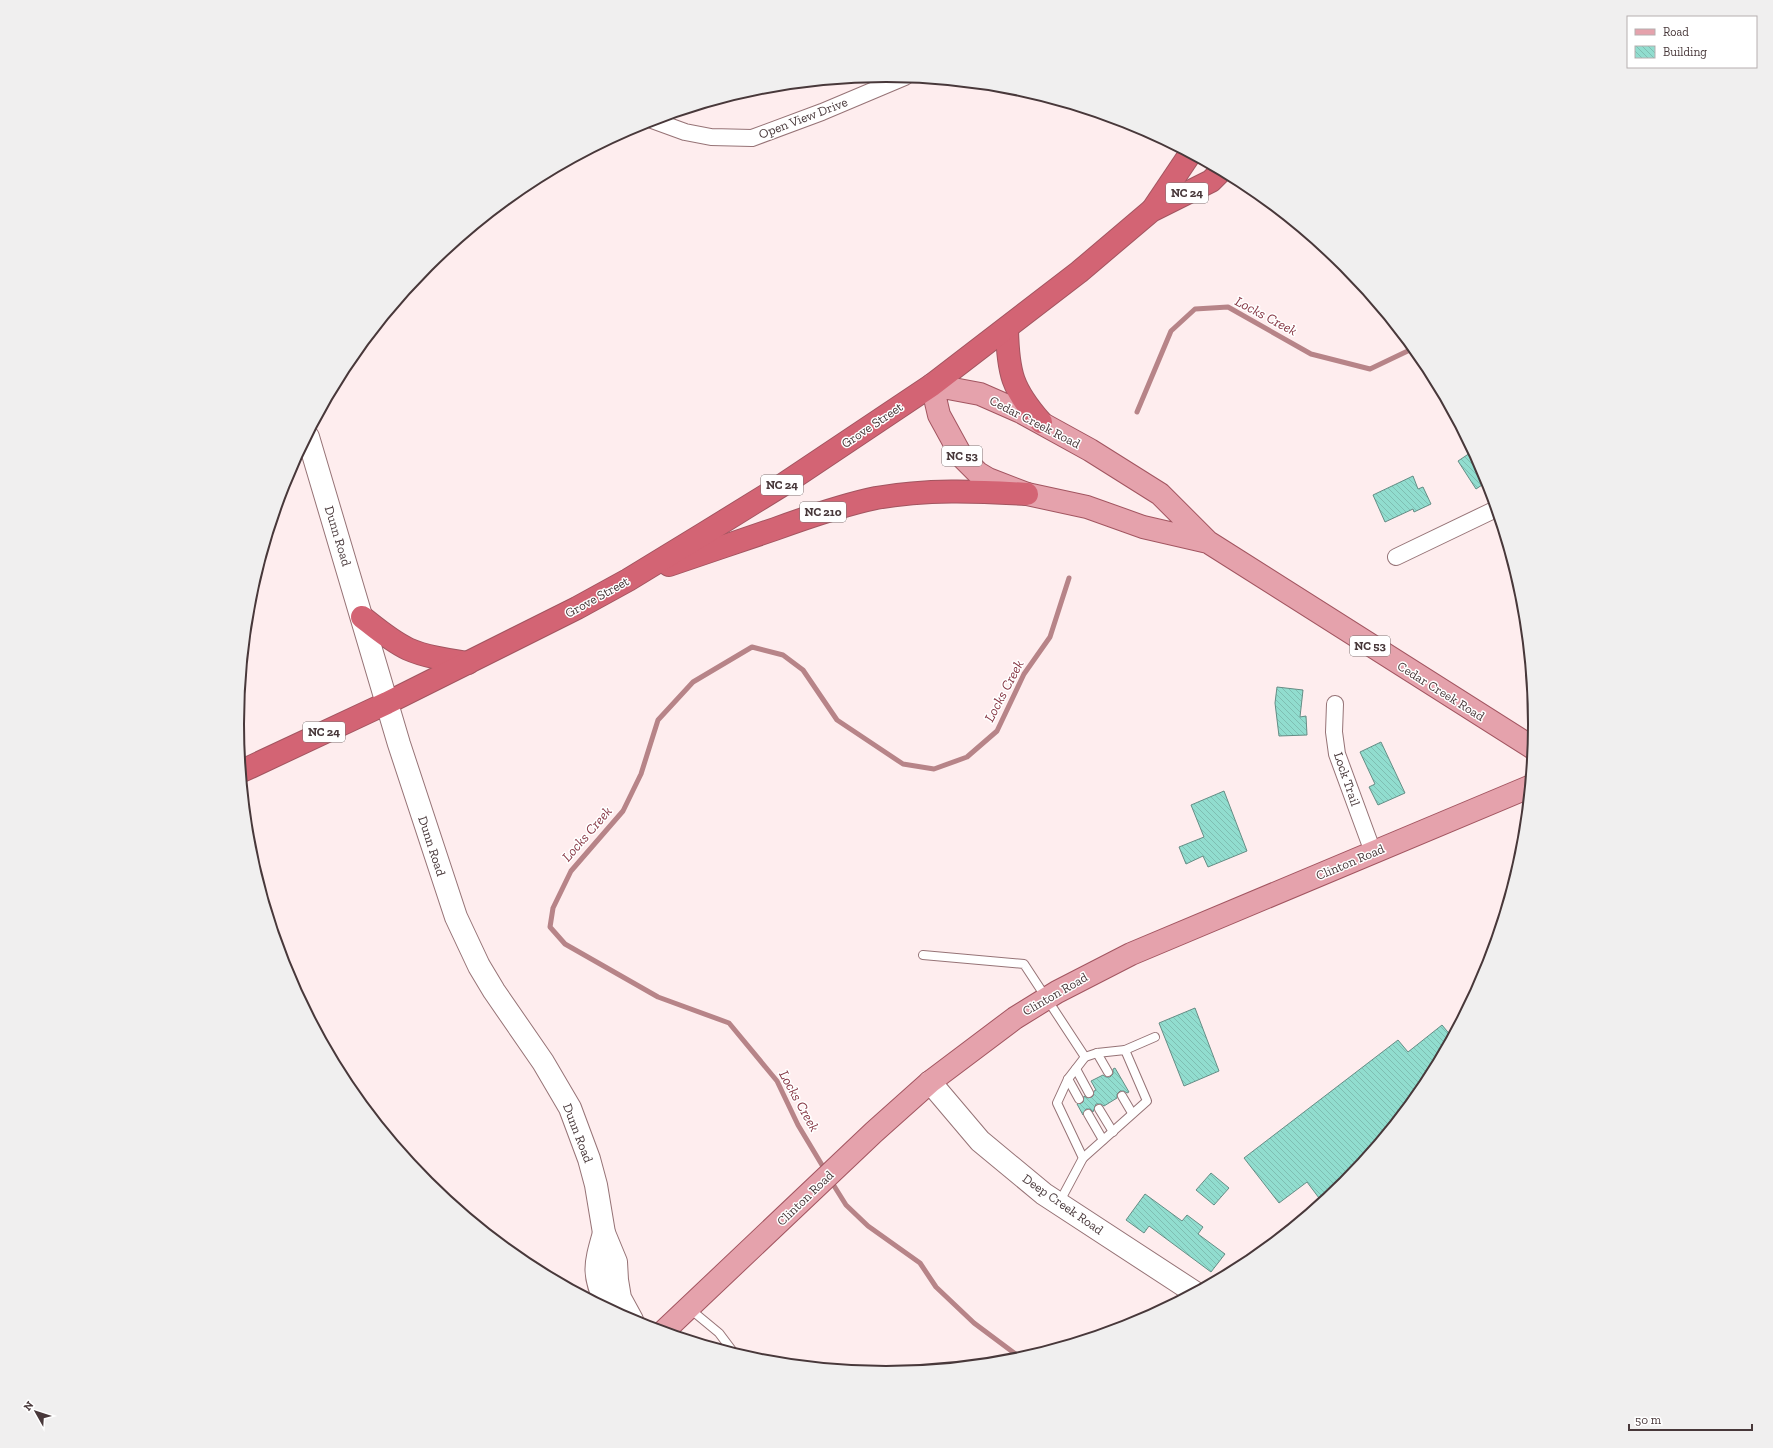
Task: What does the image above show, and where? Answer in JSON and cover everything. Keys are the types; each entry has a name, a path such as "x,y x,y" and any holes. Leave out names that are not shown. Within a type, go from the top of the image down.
{"highway":[{"name":"NC 24","path":"1151,211 1188,157"},
{"name":"NC 24","path":"932,385 1007,329 1079,272 1151,211 1210,181 1218,174"},
{"path":"1007,329 1008,358 1012,377 1020,396 1041,422"},
{"name":"Grove Street","path":"246,769 468,663 577,608 628,580 781,486 932,385"},
{"name":"NC 210","path":"628,580 805,518 876,498 911,493 950,490 1027,494"},
{"path":"362,617 393,641 408,649 422,654 468,663"}],"main road":[{"name":"Cedar Creek Road","path":"1208,542 1143,527 1087,507 1027,494 988,479 970,466 962,457 939,415 932,385 980,394 1041,422 1160,494 1208,542 1528,745"},
{"name":"Clinton Road","path":"669,1328 874,1132 930,1082 1015,1018 1046,998 1131,954 1525,789"}],"street":[{"name":"Open View Drive","path":"661,123 685,132 711,137 752,138 822,112 893,82"},
{"name":"Dunn Road","path":"310,443 399,744 456,917 479,966 494,992 544,1062 570,1108 589,1159 596,1185 604,1233 616,1262 620,1298 627,1311"},
{"path":"1396,558 1492,511"},
{"name":"Lock Trail","path":"1335,704 1333,721 1337,754 1373,852"},
{"name":"Deep Creek Road","path":"930,1082 980,1141 1044,1194 1190,1289"},
{"name":"Dunn Road","path":"602,1299 596,1291 596,1262 604,1233"}],"lane":[{"path":"922,955 1024,964 1085,1057"},
{"path":"1083,1158 1057,1103 1068,1079 1085,1057 1097,1053 1125,1050 1155,1037"},
{"path":"1059,1204 1083,1158 1147,1101 1125,1050"},
{"path":"1097,1053 1108,1072"},
{"path":"1076,1069 1089,1093"},
{"path":"1068,1079 1079,1098"},
{"path":"1122,1096 1132,1113"},
{"path":"1099,1109 1112,1132"},
{"path":"1088,1114 1103,1140"},
{"path":"689,1308 719,1333 729,1346"}],"building":[{"path":"1469,454 1482,485 1476,489 1458,461"},
{"path":"1413,476 1418,489 1423,487 1431,504 1414,512 1413,509 1385,522 1373,495"},
{"path":"1277,687 1303,690 1300,717 1306,716 1307,735 1279,736 1275,703"},
{"path":"1381,742 1405,793 1378,805 1369,787 1375,784 1360,752"},
{"path":"1224,791 1247,851 1208,867 1203,856 1186,864 1179,847 1204,837 1191,805"},
{"path":"1195,1008 1219,1071 1184,1086 1159,1023"},
{"path":"1442,1025 1449,1033 1420,1081 1396,1115 1340,1178 1319,1198 1307,1182 1279,1203 1244,1158 1398,1040 1408,1052"},
{"path":"1115,1068 1129,1092 1127,1093 1120,1091 1117,1094 1117,1098 1104,1106 1101,1104 1096,1104 1093,1112 1090,1109 1086,1109 1083,1115 1077,1104 1083,1102 1084,1096 1088,1098 1093,1096 1094,1091 1096,1090 1091,1081 1103,1075 1110,1077 1113,1074 1113,1069"},
{"path":"1211,1173 1229,1188 1214,1205 1196,1190"},
{"path":"1145,1194 1182,1221 1187,1215 1203,1227 1198,1234 1225,1254 1211,1272 1149,1226 1144,1233 1126,1220"}],"waterway":[{"name":"Locks Creek","path":"1137,412 1171,331 1195,309 1228,307 1311,354 1370,369 1408,351"},
{"name":"Locks Creek","path":"825,1170 798,1125 777,1081 729,1023 658,997 565,944 550,927 553,908 571,871 623,811 641,774 658,720 693,682 752,647 783,655 803,670 837,720 903,764 934,769 967,757 997,731 1024,674 1050,637 1069,578"},
{"name":"Locks Creek","path":"831,1181 846,1205 868,1226 920,1263 936,1287 974,1323 1015,1353"}]}
